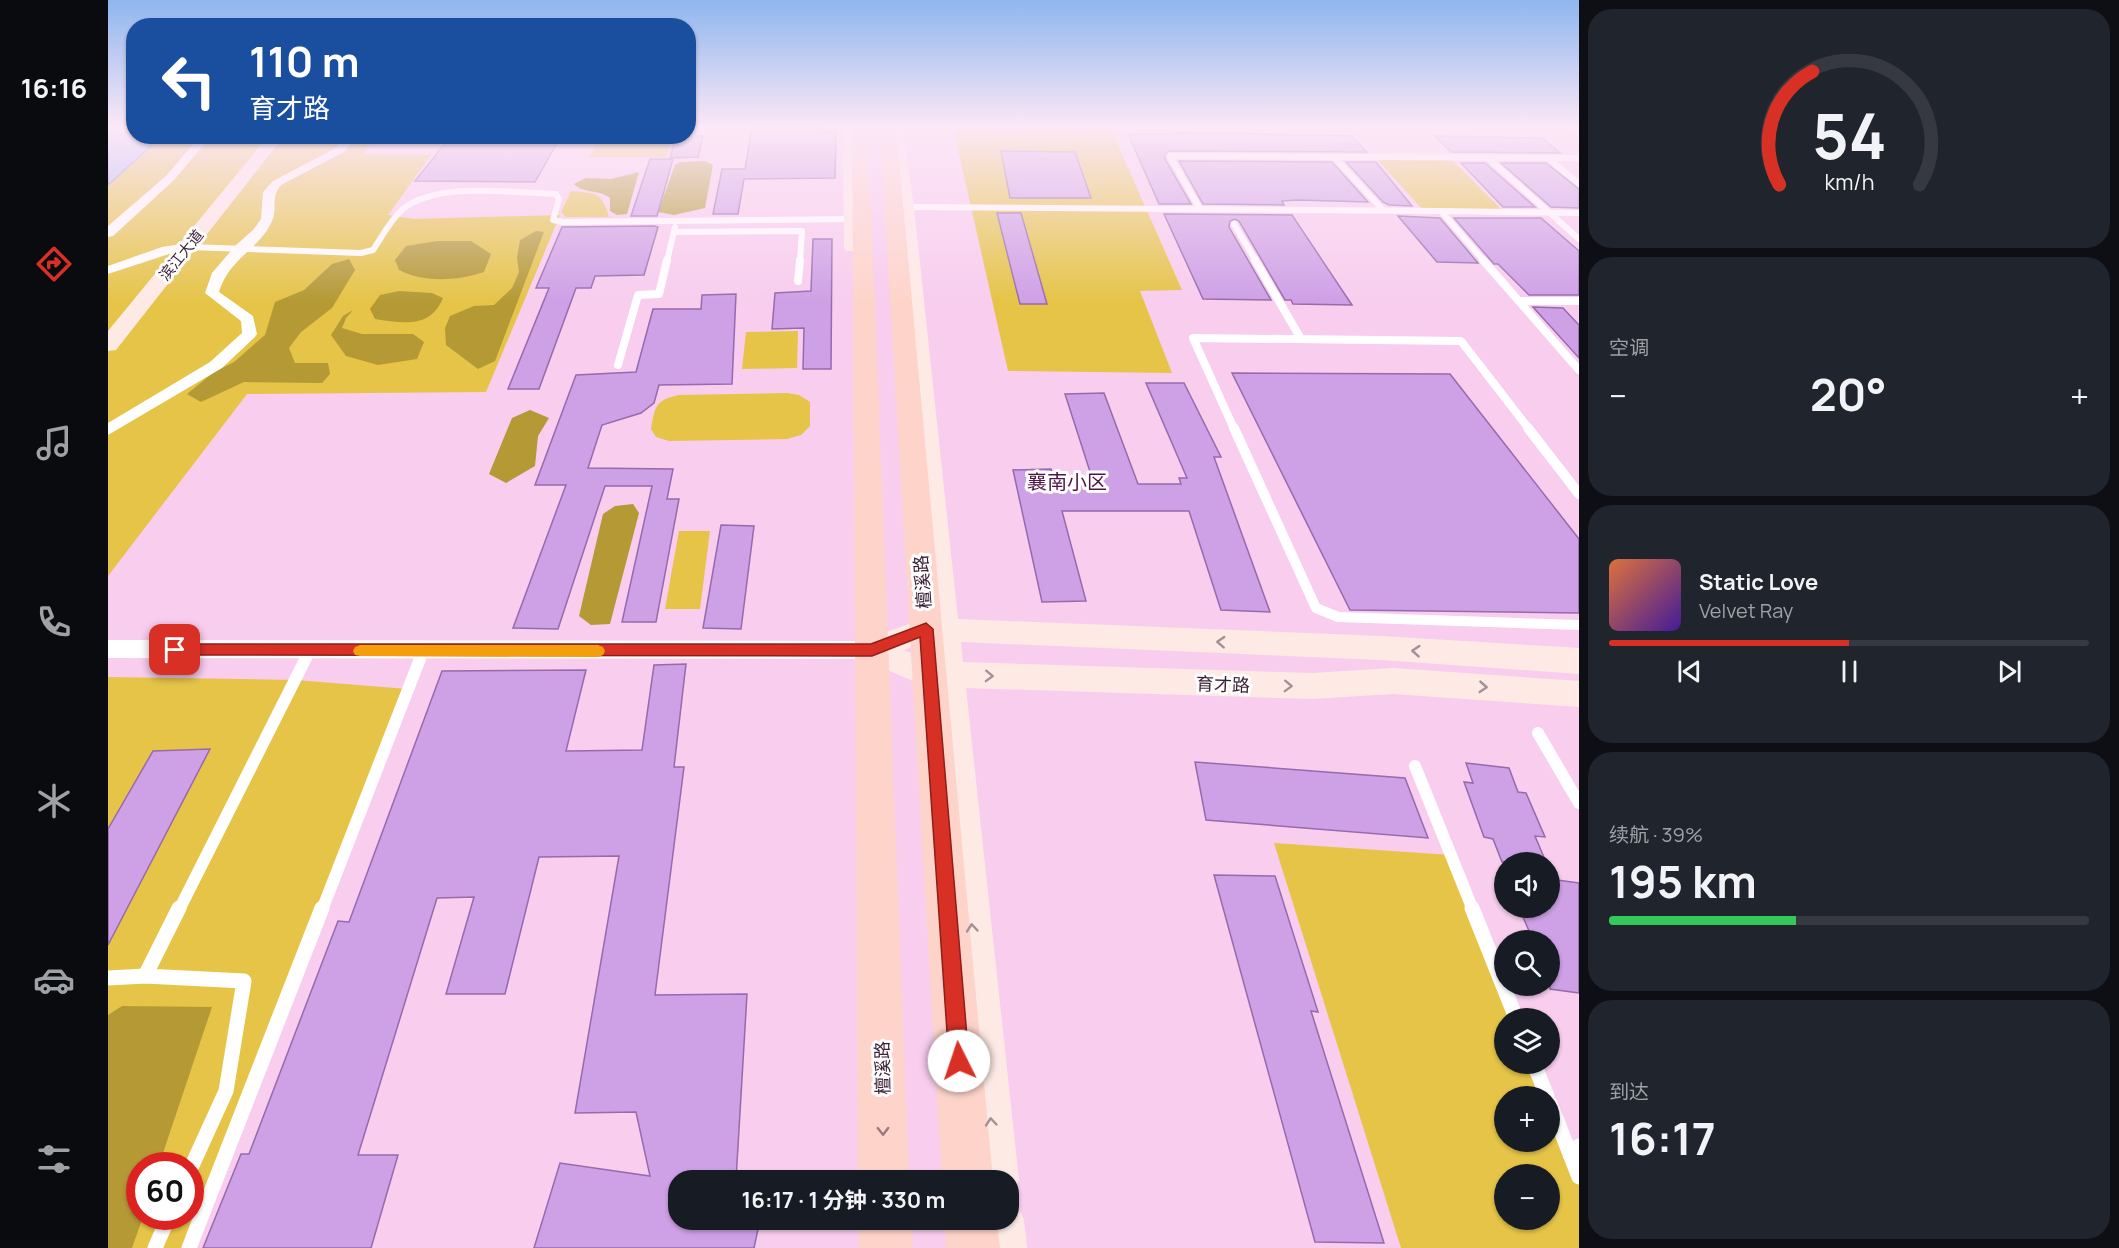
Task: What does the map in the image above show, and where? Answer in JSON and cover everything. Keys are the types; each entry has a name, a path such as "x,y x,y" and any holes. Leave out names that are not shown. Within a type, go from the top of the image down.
{"main road":[{"name":"檀溪路","path":"859,185 864,650 884,1170"},
{"name":"檀溪路","path":"897,185 938,675 967,1170"},
{"path":"885,1230 886,1248"},
{"path":"972,1230 973,1248"}],"street":[{"path":"108,233 162,185"},
{"name":"滨江大道","path":"108,345 238,185"},
{"path":"108,430 216,365 250,334 248,319 212,293 217,276 241,248 258,233 267,219 269,192 275,185"},
{"path":"855,185 858,219"},
{"path":"898,185 900,207"},
{"path":"108,270 167,250 188,247"},
{"name":"育才路","path":"108,649 864,650 934,629 1381,648 1579,661"},
{"path":"860,1170 864,650"},
{"name":"育才路","path":"864,650 938,675 1312,686 1393,681 1579,694"},
{"path":"938,675 995,1170"},
{"path":"860,1230 860,1248"},
{"path":"1001,1230 1003,1248"}],"lane":[{"path":"1187,185 1200,209"},
{"path":"1360,185 1383,211"},
{"path":"1518,185 1579,239"},
{"path":"188,247 361,253 373,250 399,212 418,201 456,192 556,194 559,199 553,220 563,222 858,219"},
{"path":"900,207 1579,213"},
{"path":"1441,211 1579,370"},
{"path":"618,365 638,295 659,294 676,221"},
{"path":"1234,224 1301,339"},
{"path":"674,232 802,231 798,281"},
{"path":"1519,301 1579,301"},
{"path":"1579,494 1461,341 1193,338 1316,609 1338,617 1579,625"},
{"path":"145,976 310,651"},
{"path":"189,1248 423,651"},
{"path":"1538,733 1579,803"},
{"path":"1415,765 1512,1008"},
{"path":"108,978 145,976 244,981 226,1091 198,1152"},
{"path":"1560,1122 1575,1150 1579,1177"},
{"path":"155,1248 163,1230"}],"shaded area":[{"path":"108,185 409,185 388,215 414,219 560,215 486,392 247,394 108,576"},
{"path":"576,185 635,185 627,214 617,215 610,211 610,198 606,195"},
{"path":"668,185 709,185 705,208 674,215 658,212"},
{"path":"966,185 1136,185 1182,290 1140,291 1172,373 1008,371"},
{"path":"1401,185 1477,185 1504,212 1424,211"},
{"path":"571,191 597,195 604,203 609,217 566,217 561,212"},
{"path":"536,231 544,232 495,361 478,369 446,345 445,328 450,316 474,306 494,305 512,288 519,272 517,258 520,240"},
{"path":"437,241 471,241 491,254 484,272 452,279 430,279 399,270 395,260 406,246"},
{"path":"349,259 355,270 332,308 301,332 289,348 295,363 328,363 330,374 322,383 244,382 201,402 187,394 214,372 234,362 265,335 275,302 304,290 332,264"},
{"path":"399,291 432,293 443,298 431,315 415,322 375,319 370,309 380,295"},
{"path":"353,310 346,318 342,328 362,334 413,334 424,342 417,359 378,365 346,356 331,335 343,316"},
{"path":"798,331 797,368 742,369 746,332"},
{"path":"787,393 799,395 810,402 810,426 801,435 787,439 669,441 656,437 651,429 655,410 661,402 671,397"},
{"path":"530,410 549,418 538,436 535,466 506,483 489,474 512,418"},
{"path":"633,504 639,513 610,624 591,625 579,616 603,514 615,506"},
{"path":"679,531 710,531 700,609 665,609"},
{"path":"108,677 295,680 408,689 204,1227 204,1152 126,1152 126,1230 203,1230 196,1248 108,1248"},
{"path":"1274,843 1451,855 1494,963 1494,996 1507,996 1512,1008 1494,1008 1494,1074 1538,1074 1543,1086 1494,1086 1494,1152 1560,1152 1560,1129 1579,1177 1579,1248 1401,1248"},
{"path":"122,1006 212,1007 163,1152 126,1152 126,1230 138,1230 132,1248 108,1248 108,1015"}],"building":[{"path":"641,185 666,185 657,216 631,216"},
{"path":"719,185 743,185 738,214 713,214"},
{"path":"1008,185 1087,185 1091,198 1010,198"},
{"path":"1151,185 1180,185 1191,204 1159,204"},
{"path":"1193,185 1353,185 1368,202 1298,200 1282,201 1284,205 1203,204"},
{"path":"1367,185 1395,185 1412,206 1389,205 1383,202"},
{"path":"1482,185 1510,185 1535,207 1503,207"},
{"path":"1526,185 1574,185 1579,189 1579,208 1551,207"},
{"path":"997,213 1021,213 1047,304 1020,304"},
{"path":"1164,214 1292,215 1352,305 1293,304 1291,300 1285,300 1239,221 1235,219 1230,221 1229,227 1271,300 1203,299"},
{"path":"1398,216 1440,218 1478,263 1437,262"},
{"path":"1454,218 1541,218 1579,251 1579,295 1529,295 1498,264 1494,264"},
{"path":"562,227 658,227 644,275 595,276 591,288 576,288 539,389 508,389 549,288 536,288"},
{"path":"813,239 832,239 831,369 803,369 804,328 772,329 775,293 811,291"},
{"path":"736,294 732,384 659,385 654,403 641,413 602,425 588,468 673,469 667,499 679,499 656,622 622,622 652,486 605,486 558,629 513,628 566,485 535,485 576,375 636,372 653,309 701,309 702,295"},
{"path":"1533,307 1563,308 1579,325 1579,358"},
{"path":"1232,373 1450,374 1579,539 1579,613 1350,610"},
{"path":"1146,383 1184,383 1221,457 1214,457 1270,612 1221,610 1189,511 1062,511 1086,601 1042,602 1013,470 1051,469 1055,484 1094,484 1065,394 1104,393 1138,484 1181,484 1179,478 1187,478"},
{"path":"721,525 754,526 741,629 703,628"},
{"path":"686,664 674,767 684,767 655,995 747,994 737,1170 668,1170 668,1230 758,1230 754,1248 534,1248 560,1163 650,1176 636,1112 575,1113 619,856 539,857 505,994 446,994 474,897 437,898 358,1155 398,1155 371,1248 203,1248 241,1154 249,1154 338,921 349,922 442,671 586,670 566,751 642,750 654,665"},
{"path":"210,749 108,945 108,829 153,751"},
{"path":"1195,762 1405,778 1428,838 1206,820"},
{"path":"1466,763 1509,768 1518,792 1526,793 1545,837 1535,836 1542,852 1498,852 1493,839 1484,837 1464,782 1473,783"},
{"path":"1214,875 1275,876 1318,1012 1311,1011 1384,1243 1315,1242"},
{"path":"1560,880 1579,883 1579,993 1560,990 1560,930 1529,930 1523,918 1560,918"}],"slow traffic":[{"path":"360,651 598,651"}],"district":[{"name":"襄南小区","path":"1067,481"}],"route":[{"path":"175,650 872,650 926,629 959,1061"}]}
